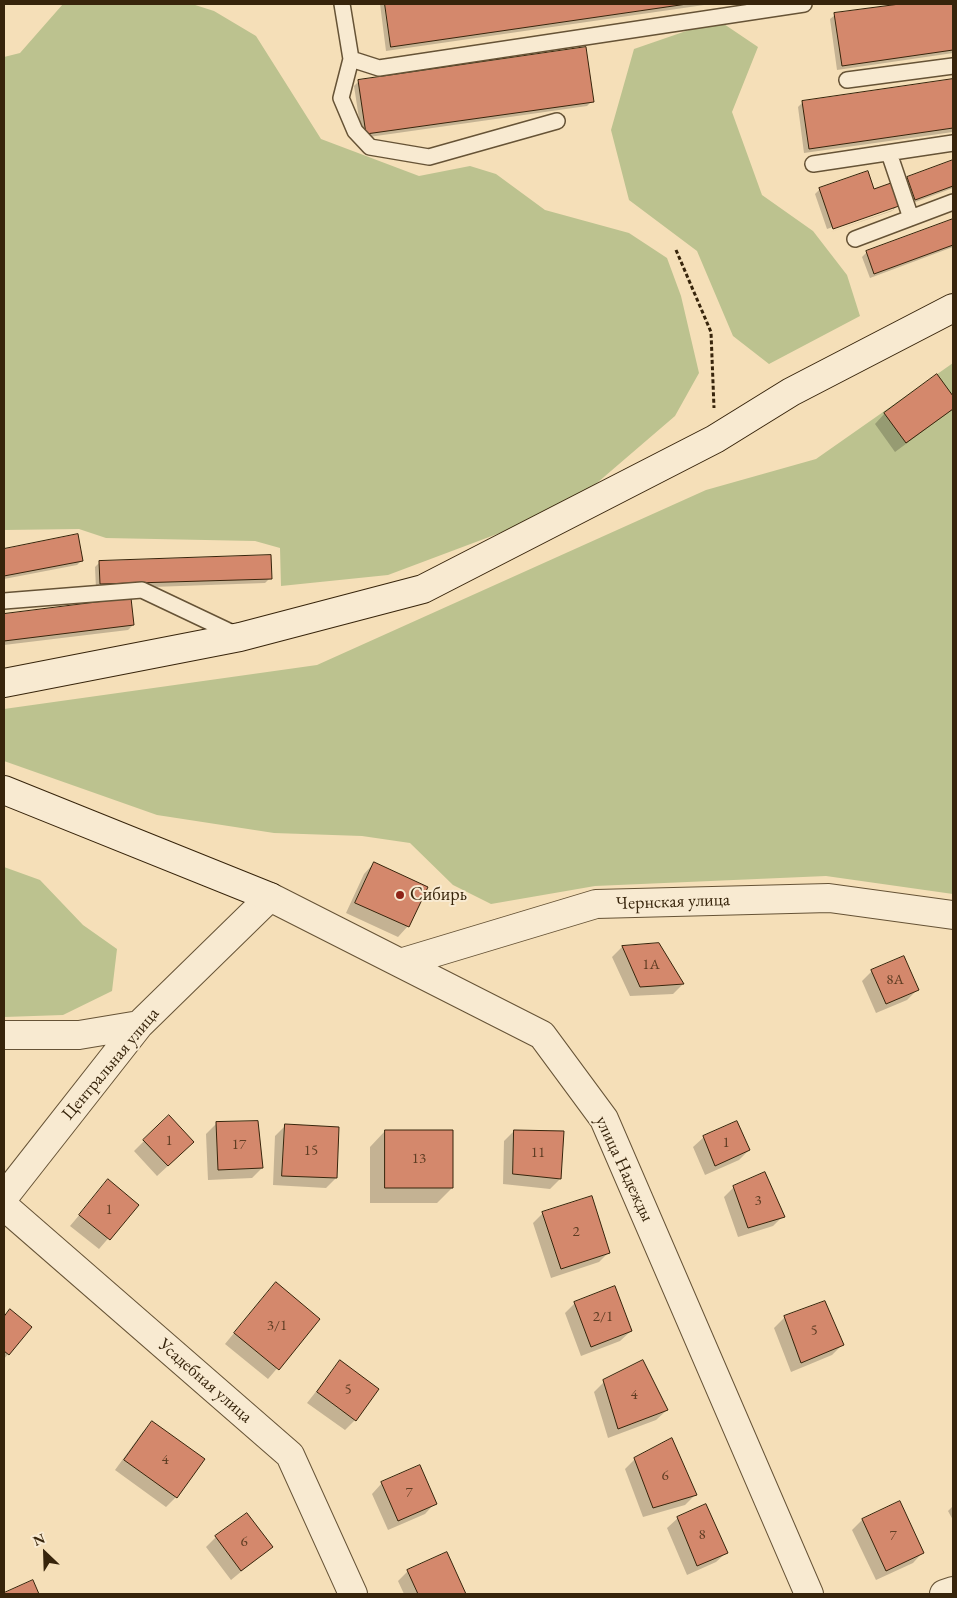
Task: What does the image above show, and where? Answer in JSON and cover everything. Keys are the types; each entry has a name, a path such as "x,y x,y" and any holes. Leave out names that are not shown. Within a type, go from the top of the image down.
{"street":[{"path":"4,683 240,636 423,589 715,438 791,392 953,308"},
{"name":"улица Надежды","path":"4,790 270,897 542,1035 604,1119 809,1594"},
{"name":"Центральная улица","path":"4,1197 139,1024 270,897"},
{"name":"Чернская улица","path":"400,963 596,904 829,898 953,915"},
{"path":"4,1035 80,1035 139,1024"},
{"name":"Усадебная улица","path":"4,1206 290,1455 353,1594"},
{"path":"944,1594 953,1591"}],"lane":[{"path":"342,4 351,59 341,98 355,131 370,147 429,157 557,121"},
{"path":"351,59 379,68 804,4"},
{"path":"847,80 953,66"},
{"path":"813,164 953,143"},
{"path":"889,153 911,218"},
{"path":"855,239 953,202"},
{"path":"4,601 142,590 240,636"}],"path":[{"path":"676,250 711,332 715,438"}],"green space":[{"path":"63,4 192,4 214,11 256,36 321,139 419,176 470,166 496,174 545,210 629,233 667,258 681,296 699,373 675,416 569,507 388,575 281,586 280,548 255,541 106,538 79,529 4,530 4,57 20,53"},
{"path":"718,20 758,47 732,112 762,195 813,231 847,275 860,316 769,364 733,336 697,251 629,200 611,130 634,49"},
{"path":"953,363 953,894 826,876 595,886 491,904 453,885 410,843 362,836 274,833 157,815 4,761 4,709 317,665 706,490 816,459"},
{"path":"4,867 40,880 83,925 117,949 112,991 63,1015 4,1017"}],"building":[{"path":"385,4 687,4 391,47"},
{"path":"900,4 953,4 953,50 842,66 834,13"},
{"path":"586,47 594,102 366,134 358,80"},
{"path":"953,79 953,128 809,149 802,101"},
{"path":"953,160 953,186 915,200 907,177"},
{"path":"868,171 874,189 891,183 899,206 833,229 819,188"},
{"path":"953,219 953,245 874,274 866,251"},
{"path":"937,374 953,396 953,409 906,443 884,413"},
{"path":"78,534 83,561 4,576 4,549"},
{"path":"271,555 272,579 100,584 99,561"},
{"path":"131,598 134,625 4,641 4,614"},
{"path":"374,862 428,887 409,927 355,903"},
{"path":"659,943 684,984 640,987 622,946"},
{"path":"904,956 919,990 886,1004 871,970"},
{"path":"169,1115 194,1142 168,1166 143,1140"},
{"path":"258,1121 263,1168 218,1170 216,1122"},
{"path":"737,1121 750,1150 715,1166 703,1136"},
{"path":"285,1124 339,1127 337,1178 282,1176"},
{"path":"385,1130 453,1130 453,1188 385,1188"},
{"path":"514,1130 564,1131 561,1179 513,1174"},
{"path":"765,1172 785,1217 748,1228 733,1186"},
{"path":"108,1179 139,1205 110,1240 79,1215"},
{"path":"592,1196 610,1253 561,1269 542,1212"},
{"path":"276,1282 320,1319 279,1370 234,1333"},
{"path":"615,1286 632,1331 591,1347 574,1302"},
{"path":"825,1301 844,1345 801,1363 784,1316"},
{"path":"10,1309 32,1327 9,1355 4,1351 4,1317"},
{"path":"340,1360 379,1389 356,1421 317,1392"},
{"path":"643,1360 668,1410 618,1429 603,1380"},
{"path":"152,1421 205,1459 177,1498 124,1460"},
{"path":"672,1438 697,1495 653,1508 634,1458"},
{"path":"420,1465 437,1504 398,1521 381,1482"},
{"path":"900,1501 924,1553 886,1571 862,1519"},
{"path":"706,1504 728,1553 697,1566 677,1517"},
{"path":"247,1513 273,1547 241,1571 215,1536"},
{"path":"447,1552 466,1594 418,1594 407,1570"},
{"path":"33,1580 39,1594 4,1594 4,1593"}],"place":[{"name":"Сибирь","path":"400,895"}]}
